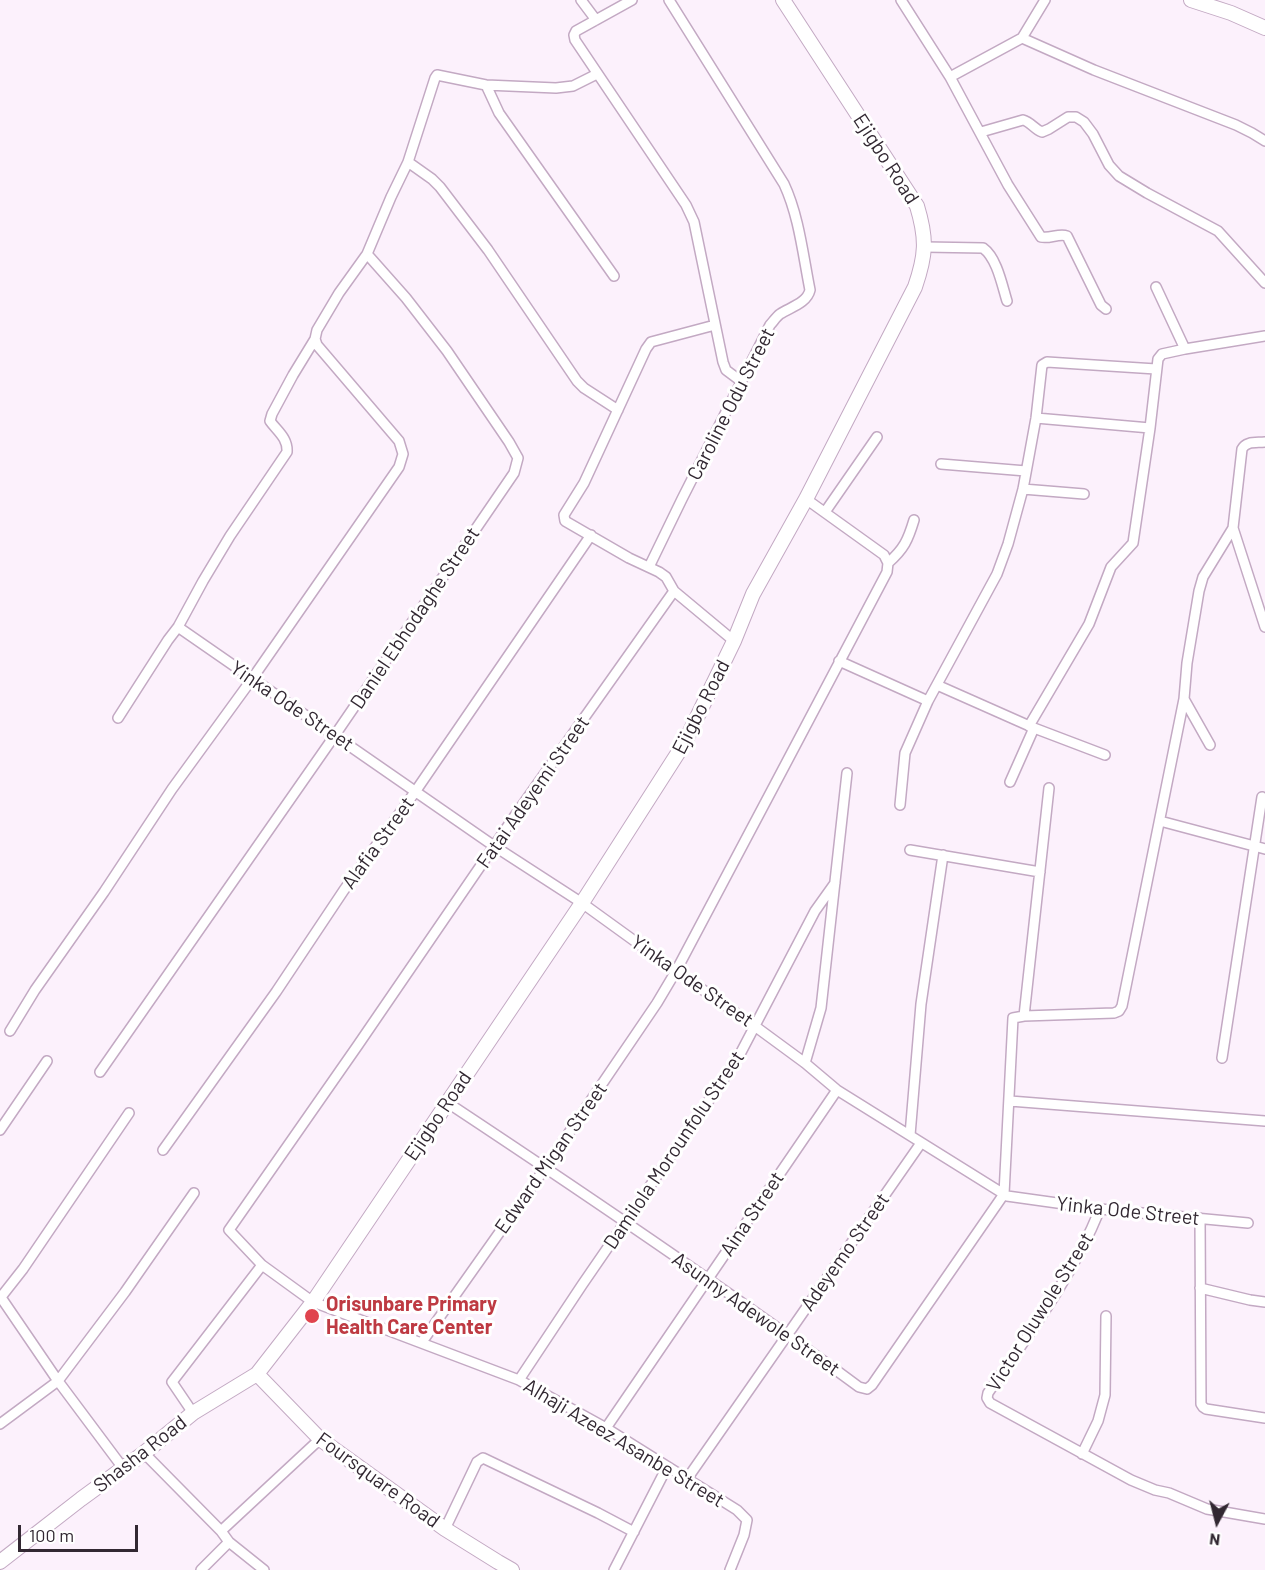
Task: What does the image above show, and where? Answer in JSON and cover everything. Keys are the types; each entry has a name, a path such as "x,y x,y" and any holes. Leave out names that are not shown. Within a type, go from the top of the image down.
{"street":[{"path":"581,0 596,20"},
{"path":"632,0 576,31 575,40 686,206 694,222 726,370 742,382"},
{"name":"Caroline Odu Street","path":"649,567 770,325 778,316 809,296 810,290 795,215 787,190 669,0"},
{"name":"Ejigbo Road","path":"257,1374 313,1302 448,1104 582,903 685,742 734,641 753,594 806,499 915,287 923,266 925,247 924,227 917,206 783,0"},
{"path":"901,0 950,76 1008,185 1041,237 1067,236 1101,305 1107,309"},
{"path":"950,76 1022,38 1045,0"},
{"path":"1191,0 1231,13 1265,28"},
{"path":"1220,0 1265,18"},
{"path":"1022,38 1094,70 1236,125 1265,141"},
{"path":"118,718 178,627 230,536 287,452 288,445 285,438 270,421 272,414 339,292 367,254 408,162 437,75 486,85 566,88 597,74"},
{"path":"486,85 499,113 614,276"},
{"path":"981,132 1023,120 1042,132 1068,117 1076,117 1089,128 1109,165 1119,176 1218,231 1265,283"},
{"path":"408,162 432,179 461,214 577,381 618,410"},
{"path":"925,247 983,248 993,259 1007,301"},
{"name":"Daniel Ebhodaghe Street","path":"100,1072 514,473 518,458 509,442 447,351 406,298 367,254"},
{"path":"1156,287 1185,349"},
{"path":"716,325 651,342 584,483 564,515 565,521 666,577 674,591 734,641"},
{"path":"1010,782 1032,727 1089,624 1111,567 1133,543 1158,359 1162,354 1185,349 1265,336"},
{"path":"10,1030 172,789 252,679 399,467 403,454 399,441 317,345 315,339"},
{"path":"900,805 905,753 936,685 997,574 1008,544 1023,489 1036,418 1042,365 1047,362 1156,369"},
{"path":"1036,418 1150,428"},
{"path":"825,512 877,436"},
{"path":"1265,442 1248,443 1242,449 1233,528 1265,627"},
{"path":"941,464 1026,471"},
{"path":"1023,489 1084,494"},
{"path":"806,499 884,555 888,563"},
{"name":"Edward Migan Street","path":"422,1342 545,1168 657,1003 887,572 888,563 901,551 909,538 914,520"},
{"path":"1005,1194 1012,1018 1114,1013 1122,1006 1184,699 1187,663 1199,591 1203,577 1233,528"},
{"name":"Alafia Street","path":"163,1150 276,992 344,890 416,792 591,535"},
{"name":"Fatai Adeyemi Street","path":"313,1302 262,1265 229,1230 494,846 674,591"},
{"name":"Yinka Ode Street","path":"178,627 494,846 582,903 675,971 756,1026 837,1090 1005,1194 1011,1197 1100,1209 1248,1223"},
{"path":"839,661 928,701"},
{"path":"936,685 1032,727 1105,755"},
{"path":"1184,699 1210,745"},
{"path":"805,1063 821,1008 847,773"},
{"path":"1024,1016 1049,788"},
{"path":"1222,1058 1262,797"},
{"path":"1160,821 1265,849"},
{"path":"910,850 1040,872"},
{"path":"910,1135 921,1004 943,855"},
{"name":"Damilola Morounfolu Street","path":"519,1380 738,1059 815,911 835,883"},
{"path":"0,1130 47,1061"},
{"name":"Aina Street","path":"606,1428 837,1090"},
{"path":"1010,1101 1265,1121"},
{"name":"Asunny Adewole Street","path":"448,1104 708,1278 859,1387 867,1389 1005,1194"},
{"path":"123,1468 58,1381 1,1297 129,1113"},
{"name":"Adeyemo Street","path":"687,1479 921,1143"},
{"path":"0,1424 58,1381 125,1292 194,1193"},
{"name":"Victor Oluwole Street","path":"1100,1209 1080,1254 988,1393 987,1398 990,1403 1131,1480 1207,1509 1265,1519"},
{"path":"1200,1218 1201,1404 1206,1409 1265,1419"},
{"path":"193,1413 172,1382 262,1265"},
{"path":"1200,1288 1265,1302"},
{"name":"Alhaji Azeez Asanbe Street","path":"313,1302 519,1380 606,1428 737,1510 747,1520 744,1535 730,1570"},
{"path":"1082,1454 1098,1421 1105,1395 1106,1316"},
{"name":"Shasha Road","path":"0,1562 193,1413 257,1374"},
{"name":"Foursquare Road","path":"257,1374 320,1439 445,1529 512,1570"},
{"path":"221,1531 320,1439"},
{"path":"144,1453 221,1531 228,1542 264,1570"},
{"path":"445,1529 477,1462 483,1458 634,1532"},
{"path":"614,1570 668,1467"},
{"path":"201,1570 228,1542"}],"place":[{"name":"Orisunbare Primary Health Care Center","path":"312,1316"}]}
